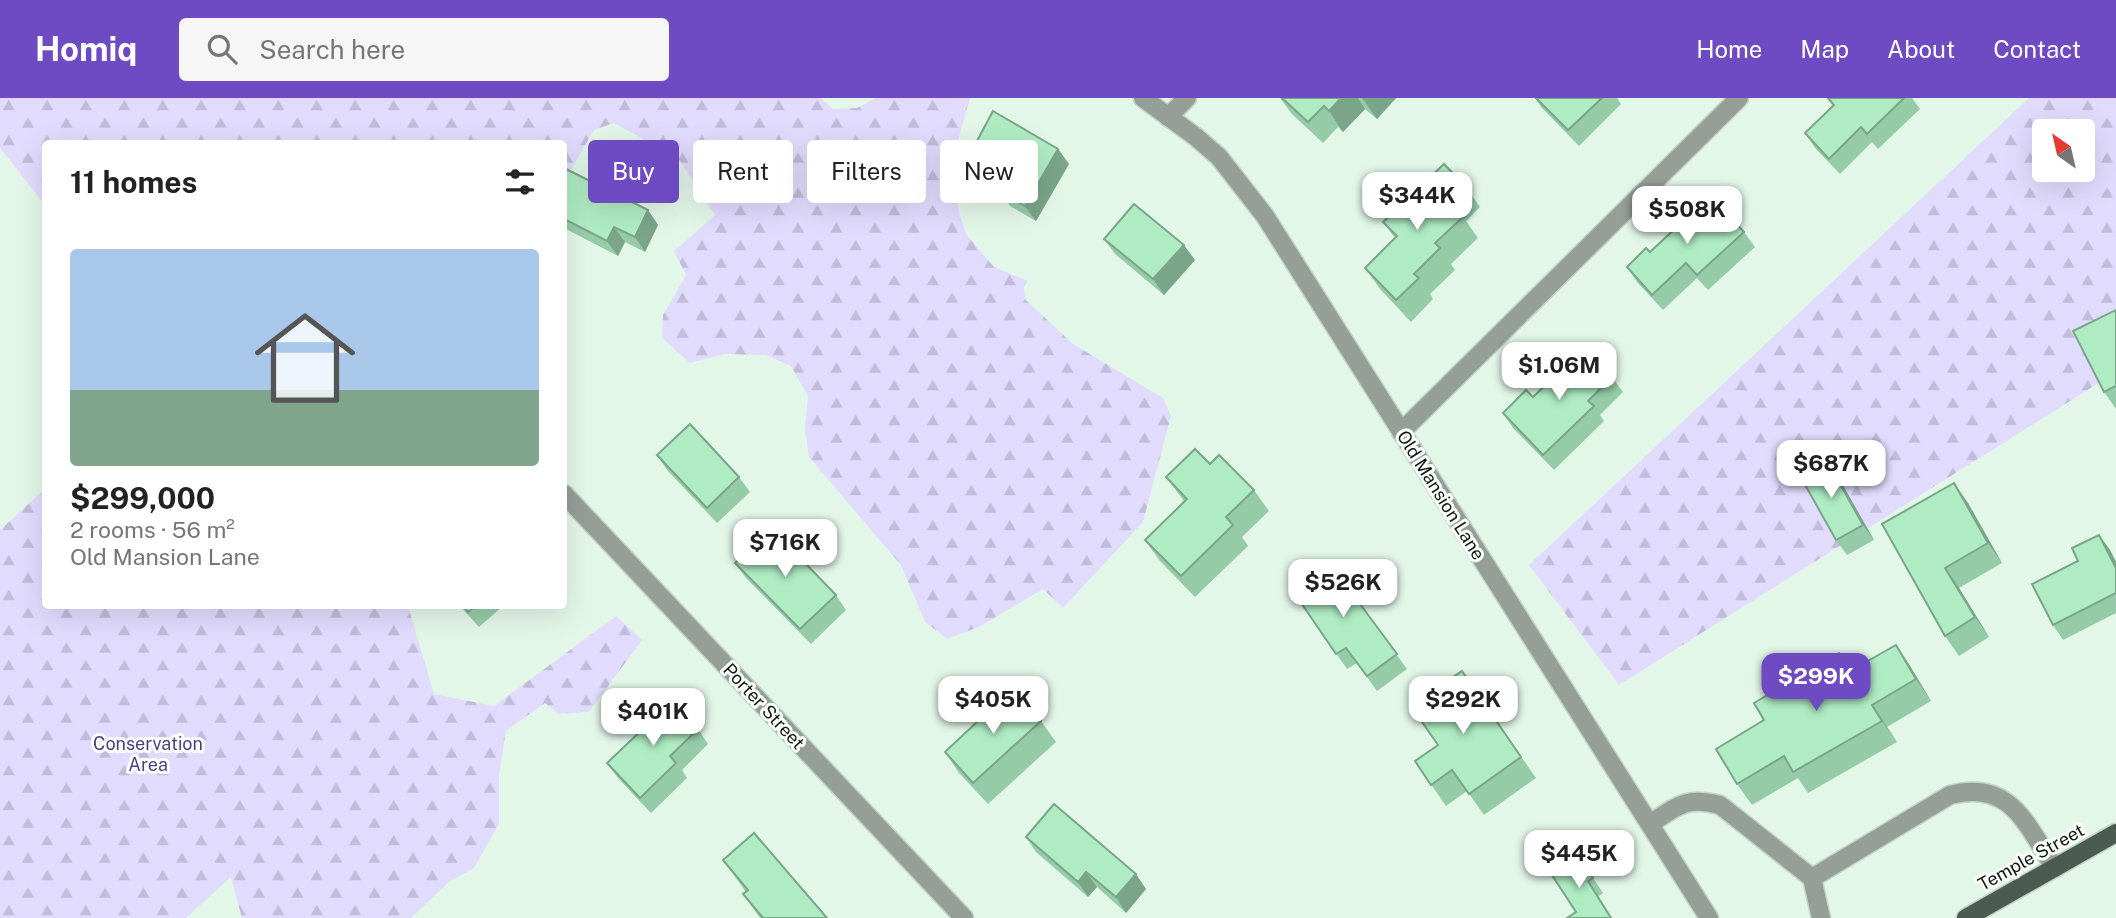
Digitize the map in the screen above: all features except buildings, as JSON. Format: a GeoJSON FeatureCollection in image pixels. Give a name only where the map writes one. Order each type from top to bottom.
{"type":"FeatureCollection","features":[{"type":"Feature","properties":{"kind":"main road","name":"Temple Street"},"geometry":{"type":"LineString","coordinates":[[1966,918],[2116,833]]}},
{"type":"Feature","properties":{"kind":"street","name":"Old Mansion Lane"},"geometry":{"type":"LineString","coordinates":[[1143,98],[1219,158],[1265,216],[1709,918]]}},
{"type":"Feature","properties":{"kind":"street"},"geometry":{"type":"LineString","coordinates":[[1168,117],[1187,98]]}},
{"type":"Feature","properties":{"kind":"street"},"geometry":{"type":"LineString","coordinates":[[1401,432],[1739,98]]}},
{"type":"Feature","properties":{"kind":"street","name":"Porter Street"},"geometry":{"type":"LineString","coordinates":[[567,497],[964,918]]}},
{"type":"Feature","properties":{"kind":"street"},"geometry":{"type":"LineString","coordinates":[[1812,878],[1950,795],[1972,789],[1994,795],[2014,806],[2055,868]]}},
{"type":"Feature","properties":{"kind":"street"},"geometry":{"type":"LineString","coordinates":[[1650,824],[1683,802],[1702,800],[1720,805],[1812,878],[1821,918]]}},
{"type":"Feature","properties":{"kind":"green space"},"geometry":{"type":"Polygon","coordinates":[[[0,98],[821,98],[833,109],[857,108],[876,98],[970,98],[958,140],[940,140],[940,203],[957,203],[966,234],[994,267],[1028,281],[1024,287],[1025,299],[1073,344],[1163,398],[1171,416],[1143,522],[1063,608],[1043,589],[979,627],[947,639],[925,622],[901,565],[809,457],[805,429],[808,396],[791,366],[766,355],[724,354],[690,363],[662,338],[663,315],[686,275],[674,251],[715,215],[707,203],[793,203],[793,140],[693,140],[693,181],[679,160],[679,140],[645,140],[614,123],[594,130],[567,177],[567,140],[42,140],[42,201],[0,148],[0,98]]]}},
{"type":"Feature","properties":{"kind":"green space"},"geometry":{"type":"Polygon","coordinates":[[[2029,98],[2116,98],[2116,372],[1619,685],[1529,565],[2029,98]]]}},
{"type":"Feature","properties":{"kind":"green space","name":"Conservation Area"},"geometry":{"type":"Polygon","coordinates":[[[42,492],[42,609],[409,609],[434,694],[494,706],[616,616],[642,640],[589,712],[558,714],[545,703],[506,731],[499,775],[499,824],[474,868],[449,882],[411,918],[242,918],[231,877],[186,918],[0,918],[0,530],[42,492]]]}}]}
